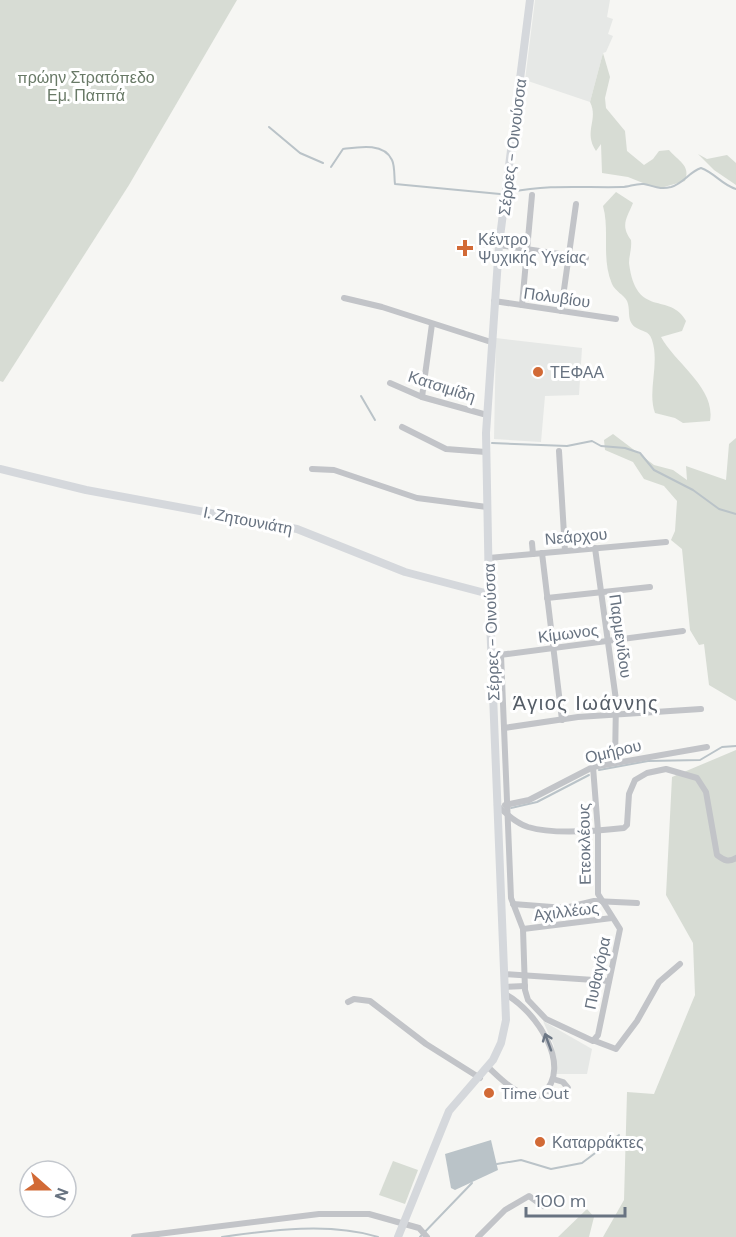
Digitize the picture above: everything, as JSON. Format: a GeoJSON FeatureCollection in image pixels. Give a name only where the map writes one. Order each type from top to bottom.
{"type":"FeatureCollection","features":[{"type":"Feature","properties":{"kind":"street","name":"Σέρρες - Οινούσσα"},"geometry":{"type":"LineString","coordinates":[[399,1235],[449,1111],[488,1067],[501,1043],[506,1020],[497,805],[497,655],[489,594],[486,452],[491,342],[499,245],[530,0]]}},
{"type":"Feature","properties":{"kind":"street"},"geometry":{"type":"LineString","coordinates":[[522,305],[532,195]]}},
{"type":"Feature","properties":{"kind":"street"},"geometry":{"type":"LineString","coordinates":[[561,311],[576,204]]}},
{"type":"Feature","properties":{"kind":"street"},"geometry":{"type":"LineString","coordinates":[[499,245],[586,258]]}},
{"type":"Feature","properties":{"kind":"street"},"geometry":{"type":"LineString","coordinates":[[344,298],[491,342]]}},
{"type":"Feature","properties":{"kind":"street","name":"Πολυβίου"},"geometry":{"type":"LineString","coordinates":[[494,301],[616,319]]}},
{"type":"Feature","properties":{"kind":"street"},"geometry":{"type":"LineString","coordinates":[[422,397],[432,324]]}},
{"type":"Feature","properties":{"kind":"street","name":"Κατσιμίδη"},"geometry":{"type":"LineString","coordinates":[[390,383],[422,397],[487,415]]}},
{"type":"Feature","properties":{"kind":"street"},"geometry":{"type":"LineString","coordinates":[[402,427],[446,449],[486,452]]}},
{"type":"Feature","properties":{"kind":"street"},"geometry":{"type":"LineString","coordinates":[[559,451],[565,551]]}},
{"type":"Feature","properties":{"kind":"street","name":"Ι. Ζητουνιάτη"},"geometry":{"type":"LineString","coordinates":[[0,469],[86,490],[297,529],[405,572],[489,594]]}},
{"type":"Feature","properties":{"kind":"street"},"geometry":{"type":"LineString","coordinates":[[312,469],[334,470],[417,498],[487,507]]}},
{"type":"Feature","properties":{"kind":"street","name":"Νεάρχου"},"geometry":{"type":"LineString","coordinates":[[489,558],[666,542]]}},
{"type":"Feature","properties":{"kind":"street"},"geometry":{"type":"LineString","coordinates":[[532,543],[532,554]]}},
{"type":"Feature","properties":{"kind":"street","name":"Παρμενίδου"},"geometry":{"type":"LineString","coordinates":[[595,548],[617,715],[615,763]]}},
{"type":"Feature","properties":{"kind":"street"},"geometry":{"type":"LineString","coordinates":[[542,553],[562,720]]}},
{"type":"Feature","properties":{"kind":"street"},"geometry":{"type":"LineString","coordinates":[[547,598],[650,587]]}},
{"type":"Feature","properties":{"kind":"street","name":"Κίμωνος"},"geometry":{"type":"LineString","coordinates":[[497,655],[683,631]]}},
{"type":"Feature","properties":{"kind":"street"},"geometry":{"type":"LineString","coordinates":[[497,655],[504,728],[513,904],[523,929],[527,997],[535,1009],[566,1030],[596,1038],[616,1049],[637,1021],[659,982],[680,964]]}},
{"type":"Feature","properties":{"kind":"street"},"geometry":{"type":"LineString","coordinates":[[504,728],[562,720],[701,709]]}},
{"type":"Feature","properties":{"kind":"street","name":"Ομήρου"},"geometry":{"type":"LineString","coordinates":[[497,805],[529,800],[593,767],[706,747]]}},
{"type":"Feature","properties":{"kind":"street","name":"Ετεοκλέους"},"geometry":{"type":"LineString","coordinates":[[593,767],[598,831],[598,889],[602,902],[612,918]]}},
{"type":"Feature","properties":{"kind":"street"},"geometry":{"type":"LineString","coordinates":[[497,805],[508,816],[533,828],[598,831],[621,829],[627,825],[630,790],[640,776],[666,769],[697,778],[706,792],[717,855],[724,860],[736,858]]}},
{"type":"Feature","properties":{"kind":"street"},"geometry":{"type":"LineString","coordinates":[[513,904],[565,908],[602,902],[637,903]]}},
{"type":"Feature","properties":{"kind":"street","name":"Αχιλλέως"},"geometry":{"type":"LineString","coordinates":[[523,929],[612,918]]}},
{"type":"Feature","properties":{"kind":"street","name":"Πυθαγόρα"},"geometry":{"type":"LineString","coordinates":[[596,1038],[620,934],[618,925],[612,918]]}},
{"type":"Feature","properties":{"kind":"street"},"geometry":{"type":"LineString","coordinates":[[504,974],[526,973],[609,981]]}},
{"type":"Feature","properties":{"kind":"street"},"geometry":{"type":"LineString","coordinates":[[505,991],[525,986]]}},
{"type":"Feature","properties":{"kind":"street"},"geometry":{"type":"LineString","coordinates":[[488,1067],[524,1095],[537,1096],[547,1090],[552,1079],[552,1057],[543,1030],[524,1007],[505,991]]}},
{"type":"Feature","properties":{"kind":"street"},"geometry":{"type":"LineString","coordinates":[[348,1002],[354,999],[370,1001],[426,1044],[480,1078]]}},
{"type":"Feature","properties":{"kind":"street"},"geometry":{"type":"LineString","coordinates":[[547,1090],[560,1098],[566,1096],[568,1088],[562,1082],[552,1079]]}},
{"type":"Feature","properties":{"kind":"street"},"geometry":{"type":"LineString","coordinates":[[478,1237],[505,1210],[523,1198],[529,1196],[543,1206]]}},
{"type":"Feature","properties":{"kind":"street"},"geometry":{"type":"LineString","coordinates":[[134,1237],[319,1214],[369,1214],[404,1222],[421,1230],[427,1237]]}},
{"type":"Feature","properties":{"kind":"shaded area"},"geometry":{"type":"Polygon","coordinates":[[[535,0],[610,0],[607,17],[613,19],[608,34],[613,36],[606,52],[603,53],[590,102],[525,80],[535,0]]]}},
{"type":"Feature","properties":{"kind":"shaded area","name":"ΤΕΦΑΑ"},"geometry":{"type":"Polygon","coordinates":[[[496,338],[582,348],[579,395],[545,396],[541,442],[494,439],[496,338]]]}},
{"type":"Feature","properties":{"kind":"shaded area"},"geometry":{"type":"Polygon","coordinates":[[[543,1021],[592,1049],[587,1074],[555,1074],[554,1046],[543,1021]]]}},
{"type":"Feature","properties":{"kind":"shaded area"},"geometry":{"type":"Polygon","coordinates":[[[491,1140],[498,1170],[455,1190],[451,1188],[445,1154],[491,1140]]]}},
{"type":"Feature","properties":{"kind":"green space","name":"πρώην Στρατόπεδο Εμ. Παππά"},"geometry":{"type":"Polygon","coordinates":[[[0,0],[237,0],[129,185],[3,382],[0,381],[0,0]]]}},
{"type":"Feature","properties":{"kind":"green space"},"geometry":{"type":"Polygon","coordinates":[[[603,53],[610,77],[605,98],[606,108],[625,131],[627,151],[644,165],[659,151],[669,150],[685,167],[685,181],[664,187],[653,187],[628,177],[602,173],[601,144],[596,151],[592,144],[593,114],[590,102],[603,53]]]}},
{"type":"Feature","properties":{"kind":"green space"},"geometry":{"type":"Polygon","coordinates":[[[698,154],[707,159],[727,155],[736,163],[736,185],[714,170],[698,154]]]}},
{"type":"Feature","properties":{"kind":"green space"},"geometry":{"type":"Polygon","coordinates":[[[616,192],[633,203],[625,226],[631,240],[629,263],[633,281],[639,292],[646,298],[671,307],[679,312],[686,321],[682,331],[661,337],[701,387],[710,409],[710,421],[683,423],[675,418],[655,413],[652,396],[655,358],[652,340],[647,333],[632,324],[627,301],[612,284],[607,264],[603,206],[616,192]]]}},
{"type":"Feature","properties":{"kind":"green space"},"geometry":{"type":"Polygon","coordinates":[[[613,434],[654,465],[673,470],[687,480],[686,466],[726,480],[729,444],[736,438],[736,701],[709,685],[704,644],[699,645],[690,630],[682,549],[671,540],[675,531],[677,501],[664,486],[644,479],[633,462],[605,450],[604,440],[613,434]]]}},
{"type":"Feature","properties":{"kind":"green space"},"geometry":{"type":"Polygon","coordinates":[[[736,750],[736,1237],[603,1237],[624,1200],[627,1092],[654,1094],[695,995],[693,943],[666,895],[672,777],[736,750]]]}},
{"type":"Feature","properties":{"kind":"green space"},"geometry":{"type":"Polygon","coordinates":[[[393,1161],[418,1170],[405,1204],[379,1195],[393,1161]]]}},
{"type":"Feature","properties":{"kind":"green space"},"geometry":{"type":"Polygon","coordinates":[[[587,1209],[594,1217],[589,1237],[558,1237],[587,1209]]]}},
{"type":"Feature","properties":{"kind":"waterway"},"geometry":{"type":"LineString","coordinates":[[269,127],[300,153],[323,163]]}},
{"type":"Feature","properties":{"kind":"waterway"},"geometry":{"type":"LineString","coordinates":[[331,167],[343,149],[377,148],[383,150],[392,160],[395,184],[500,194]]}},
{"type":"Feature","properties":{"kind":"waterway"},"geometry":{"type":"LineString","coordinates":[[512,192],[539,188],[622,187],[641,184],[667,188],[701,168],[736,189]]}},
{"type":"Feature","properties":{"kind":"waterway"},"geometry":{"type":"LineString","coordinates":[[361,396],[375,420]]}},
{"type":"Feature","properties":{"kind":"waterway"},"geometry":{"type":"LineString","coordinates":[[492,443],[567,446],[592,441],[601,446],[625,448],[640,453],[654,470],[693,490],[719,509],[736,514]]}},
{"type":"Feature","properties":{"kind":"waterway"},"geometry":{"type":"LineString","coordinates":[[599,770],[648,761],[700,760],[722,747],[736,746]]}},
{"type":"Feature","properties":{"kind":"waterway"},"geometry":{"type":"LineString","coordinates":[[511,808],[537,802],[589,775]]}},
{"type":"Feature","properties":{"kind":"waterway"},"geometry":{"type":"LineString","coordinates":[[497,1164],[521,1160],[551,1169],[582,1163],[619,1135]]}},
{"type":"Feature","properties":{"kind":"waterway"},"geometry":{"type":"LineString","coordinates":[[420,1237],[472,1183]]}},
{"type":"Feature","properties":{"kind":"waterway"},"geometry":{"type":"LineString","coordinates":[[222,1237],[301,1229],[360,1232],[378,1237]]}},
{"type":"Feature","properties":{"kind":"place","name":"Κέντρο Ψυχικής Υγείας"},"geometry":{"type":"Point","coordinates":[465,248]}},
{"type":"Feature","properties":{"kind":"place","name":"ΤΕΦΑΑ"},"geometry":{"type":"Point","coordinates":[538,372]}},
{"type":"Feature","properties":{"kind":"place","name":"Time Out"},"geometry":{"type":"Point","coordinates":[489,1093]}},
{"type":"Feature","properties":{"kind":"place","name":"Καταρράκτες"},"geometry":{"type":"Point","coordinates":[540,1142]}},
{"type":"Feature","properties":{"kind":"district","name":"Άγιος Ιωάννης"},"geometry":{"type":"Point","coordinates":[586,703]}}]}
